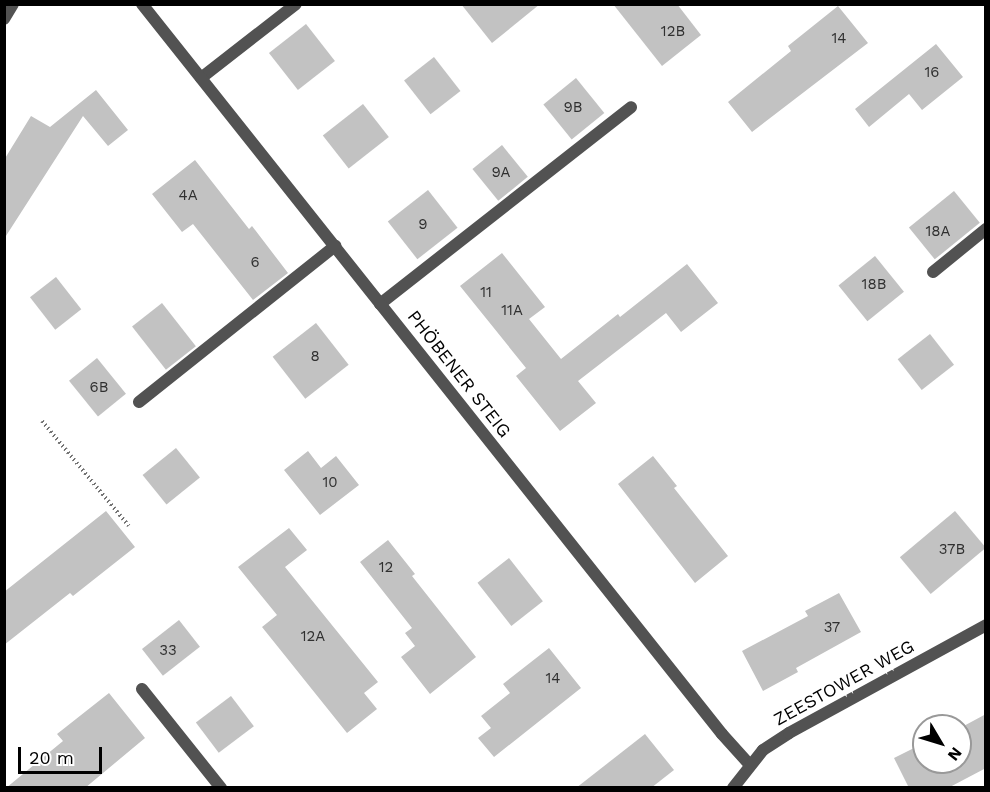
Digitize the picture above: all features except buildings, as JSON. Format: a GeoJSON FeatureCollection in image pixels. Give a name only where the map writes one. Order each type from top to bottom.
{"type":"FeatureCollection","features":[{"type":"Feature","properties":{"kind":"street"},"geometry":{"type":"LineString","coordinates":[[4,19],[13,4]]}},
{"type":"Feature","properties":{"kind":"street","name":"PHÖBENER STEIG"},"geometry":{"type":"LineString","coordinates":[[142,4],[722,734],[750,765]]}},
{"type":"Feature","properties":{"kind":"street"},"geometry":{"type":"LineString","coordinates":[[201,78],[296,4]]}},
{"type":"Feature","properties":{"kind":"street"},"geometry":{"type":"LineString","coordinates":[[380,304],[631,107]]}},
{"type":"Feature","properties":{"kind":"street"},"geometry":{"type":"LineString","coordinates":[[933,272],[986,229]]}},
{"type":"Feature","properties":{"kind":"street"},"geometry":{"type":"LineString","coordinates":[[139,402],[334,246]]}},
{"type":"Feature","properties":{"kind":"street","name":"ZEESTOWER WEG"},"geometry":{"type":"LineString","coordinates":[[733,788],[763,750],[789,733],[986,626]]}},
{"type":"Feature","properties":{"kind":"street"},"geometry":{"type":"LineString","coordinates":[[142,689],[221,788]]}},
{"type":"Feature","properties":{"kind":"path"},"geometry":{"type":"LineString","coordinates":[[42,420],[129,526]]}}]}
